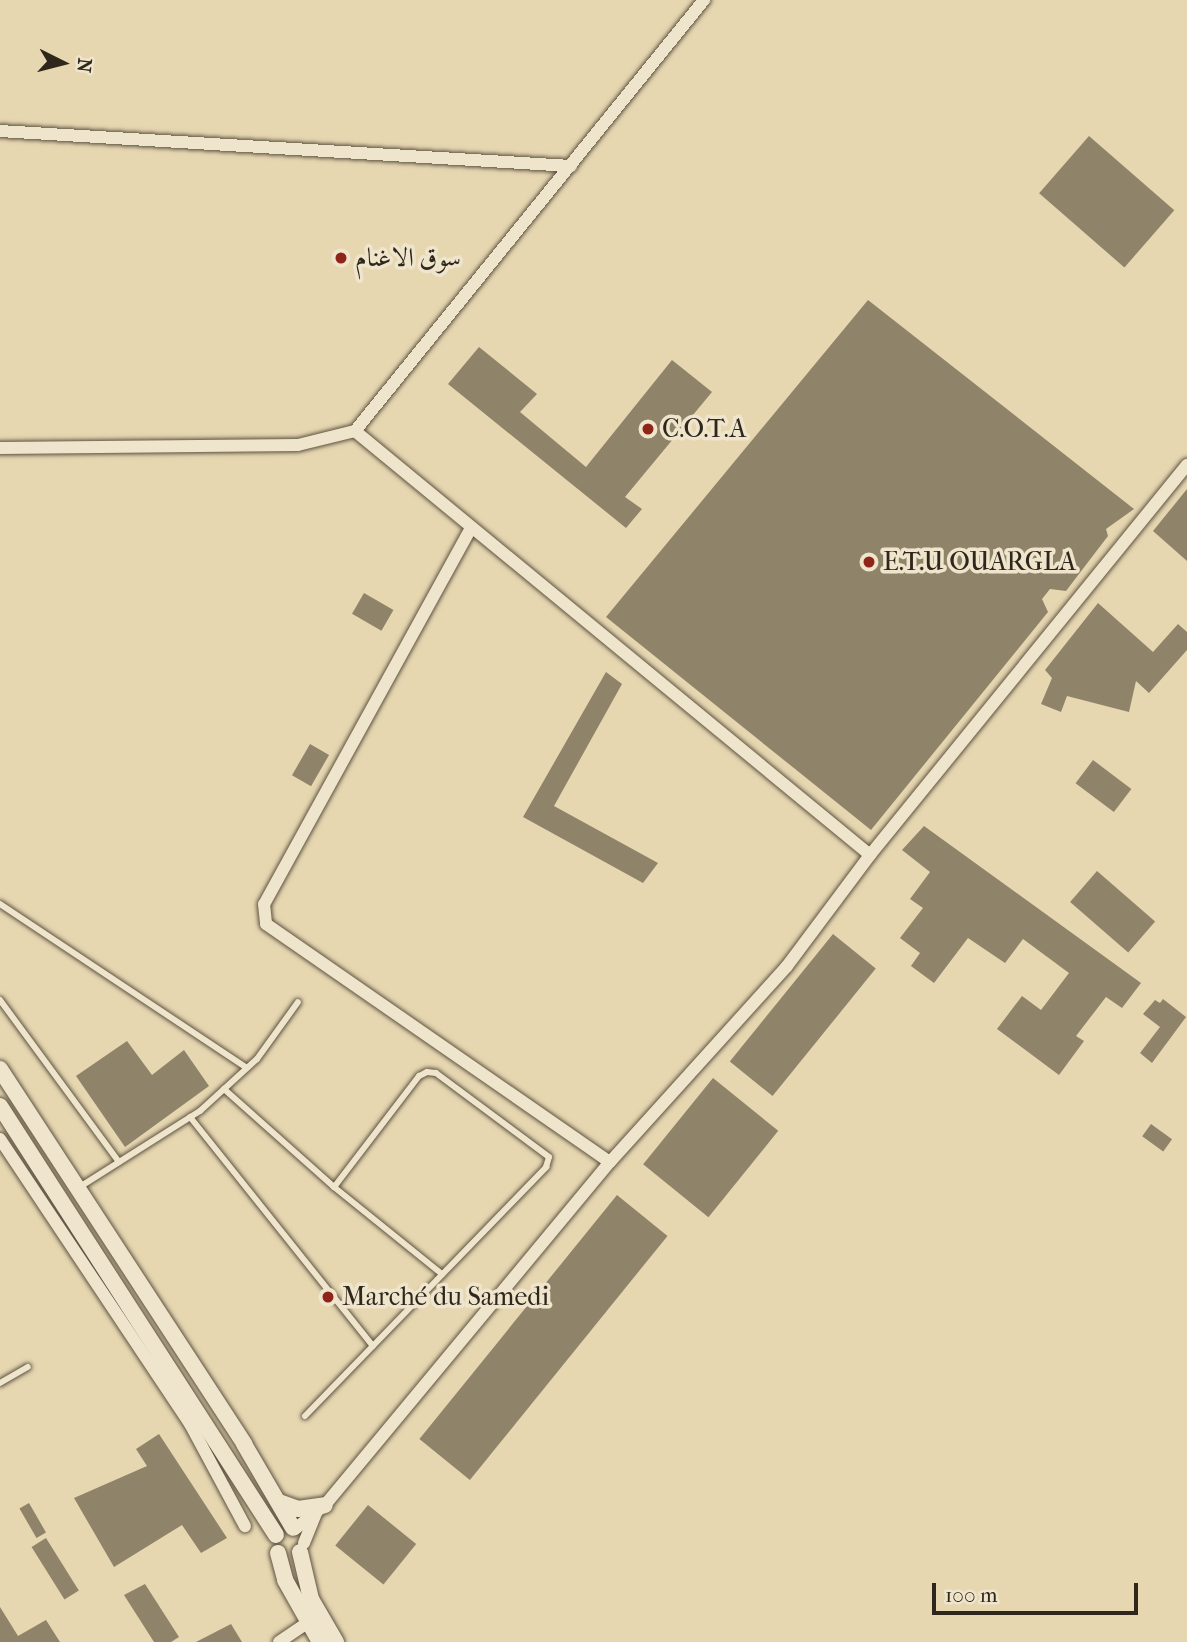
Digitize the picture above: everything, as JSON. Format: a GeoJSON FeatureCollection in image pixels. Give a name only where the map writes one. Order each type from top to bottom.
{"type":"FeatureCollection","features":[{"type":"Feature","properties":{"kind":"street"},"geometry":{"type":"LineString","coordinates":[[0,448],[298,445],[355,431],[704,0]]}},
{"type":"Feature","properties":{"kind":"street"},"geometry":{"type":"LineString","coordinates":[[0,131],[571,166]]}},
{"type":"Feature","properties":{"kind":"street"},"geometry":{"type":"LineString","coordinates":[[355,431],[870,855]]}},
{"type":"Feature","properties":{"kind":"street"},"geometry":{"type":"LineString","coordinates":[[278,1553],[292,1557],[298,1538],[321,1508],[610,1162],[786,965],[870,855],[1187,466]]}},
{"type":"Feature","properties":{"kind":"street"},"geometry":{"type":"LineString","coordinates":[[471,528],[264,904],[262,918],[610,1162]]}},
{"type":"Feature","properties":{"kind":"street"},"geometry":{"type":"LineString","coordinates":[[0,1069],[279,1502],[298,1538],[320,1642]]}},
{"type":"Feature","properties":{"kind":"street"},"geometry":{"type":"LineString","coordinates":[[0,1106],[70,1227],[196,1420],[276,1535],[285,1580],[336,1642]]}},
{"type":"Feature","properties":{"kind":"street"},"geometry":{"type":"LineString","coordinates":[[36,1126],[1,1144],[70,1227],[187,1392],[196,1420],[245,1526]]}},
{"type":"Feature","properties":{"kind":"street"},"geometry":{"type":"LineString","coordinates":[[70,1227],[91,1212]]}},
{"type":"Feature","properties":{"kind":"street"},"geometry":{"type":"LineString","coordinates":[[187,1392],[202,1382]]}},
{"type":"Feature","properties":{"kind":"street"},"geometry":{"type":"LineString","coordinates":[[279,1502],[298,1509],[321,1508]]}},
{"type":"Feature","properties":{"kind":"street"},"geometry":{"type":"LineString","coordinates":[[276,1535],[298,1538]]}},
{"type":"Feature","properties":{"kind":"street"},"geometry":{"type":"LineString","coordinates":[[279,1642],[314,1618]]}},
{"type":"Feature","properties":{"kind":"lane"},"geometry":{"type":"LineString","coordinates":[[0,904],[247,1068]]}},
{"type":"Feature","properties":{"kind":"lane"},"geometry":{"type":"LineString","coordinates":[[0,1000],[119,1162]]}},
{"type":"Feature","properties":{"kind":"lane"},"geometry":{"type":"LineString","coordinates":[[76,1189],[190,1117],[224,1089],[247,1068],[298,1002]]}},
{"type":"Feature","properties":{"kind":"lane"},"geometry":{"type":"LineString","coordinates":[[305,1416],[546,1167],[549,1157],[544,1149],[436,1073],[428,1072],[418,1076],[334,1187]]}},
{"type":"Feature","properties":{"kind":"lane"},"geometry":{"type":"LineString","coordinates":[[224,1089],[334,1187],[442,1274]]}},
{"type":"Feature","properties":{"kind":"lane"},"geometry":{"type":"LineString","coordinates":[[190,1117],[373,1346]]}},
{"type":"Feature","properties":{"kind":"lane"},"geometry":{"type":"LineString","coordinates":[[0,1383],[28,1367]]}},
{"type":"Feature","properties":{"kind":"building"},"geometry":{"type":"Polygon","coordinates":[[[1089,136],[1174,210],[1124,267],[1039,193],[1089,136]]]}},
{"type":"Feature","properties":{"kind":"building","name":"E.T.U OUARGLA"},"geometry":{"type":"Polygon","coordinates":[[[868,300],[1134,509],[1106,529],[1108,536],[1066,591],[1050,589],[1042,599],[1048,612],[871,830],[606,617],[868,300]]]}},
{"type":"Feature","properties":{"kind":"building"},"geometry":{"type":"Polygon","coordinates":[[[479,347],[537,394],[520,412],[586,467],[672,360],[712,392],[625,497],[642,509],[626,528],[448,384],[479,347]]]}},
{"type":"Feature","properties":{"kind":"building"},"geometry":{"type":"Polygon","coordinates":[[[1187,489],[1187,561],[1153,531],[1187,489]]]}},
{"type":"Feature","properties":{"kind":"building"},"geometry":{"type":"Polygon","coordinates":[[[364,593],[393,610],[381,631],[352,614],[364,593]]]}},
{"type":"Feature","properties":{"kind":"building"},"geometry":{"type":"Polygon","coordinates":[[[1098,603],[1153,652],[1178,624],[1187,632],[1187,650],[1149,693],[1136,681],[1129,712],[1067,696],[1061,712],[1041,704],[1052,678],[1045,670],[1098,603]]]}},
{"type":"Feature","properties":{"kind":"building"},"geometry":{"type":"Polygon","coordinates":[[[606,672],[622,684],[554,806],[658,863],[643,883],[523,817],[606,672]]]}},
{"type":"Feature","properties":{"kind":"building"},"geometry":{"type":"Polygon","coordinates":[[[310,744],[329,755],[311,786],[292,775],[310,744]]]}},
{"type":"Feature","properties":{"kind":"building"},"geometry":{"type":"Polygon","coordinates":[[[1093,760],[1131,789],[1114,812],[1076,783],[1093,760]]]}},
{"type":"Feature","properties":{"kind":"building"},"geometry":{"type":"Polygon","coordinates":[[[924,826],[1141,983],[1122,1008],[1106,997],[1076,1036],[1084,1041],[1059,1075],[997,1029],[1022,996],[1041,1010],[1069,973],[1023,939],[1005,963],[968,938],[934,983],[911,966],[920,953],[900,938],[923,908],[910,899],[930,872],[902,850],[924,826]]]}},
{"type":"Feature","properties":{"kind":"building"},"geometry":{"type":"Polygon","coordinates":[[[1097,871],[1155,922],[1128,952],[1070,902],[1097,871]]]}},
{"type":"Feature","properties":{"kind":"building"},"geometry":{"type":"Polygon","coordinates":[[[833,934],[876,969],[773,1096],[730,1061],[833,934]]]}},
{"type":"Feature","properties":{"kind":"building"},"geometry":{"type":"Polygon","coordinates":[[[1163,999],[1186,1017],[1152,1063],[1140,1053],[1160,1027],[1143,1014],[1155,1000],[1160,1003],[1163,999]]]}},
{"type":"Feature","properties":{"kind":"building"},"geometry":{"type":"Polygon","coordinates":[[[127,1041],[152,1075],[184,1050],[209,1086],[125,1147],[76,1076],[127,1041]]]}},
{"type":"Feature","properties":{"kind":"building"},"geometry":{"type":"Polygon","coordinates":[[[713,1078],[778,1131],[708,1217],[643,1164],[713,1078]]]}},
{"type":"Feature","properties":{"kind":"building"},"geometry":{"type":"Polygon","coordinates":[[[1151,1124],[1172,1139],[1163,1151],[1142,1136],[1151,1124]]]}},
{"type":"Feature","properties":{"kind":"building"},"geometry":{"type":"Polygon","coordinates":[[[617,1195],[668,1236],[470,1480],[419,1439],[617,1195]]]}},
{"type":"Feature","properties":{"kind":"building"},"geometry":{"type":"Polygon","coordinates":[[[159,1434],[227,1538],[201,1553],[182,1525],[114,1567],[74,1498],[147,1466],[136,1449],[159,1434]]]}},
{"type":"Feature","properties":{"kind":"building"},"geometry":{"type":"Polygon","coordinates":[[[29,1503],[46,1532],[36,1538],[19,1508],[29,1503]]]}},
{"type":"Feature","properties":{"kind":"building"},"geometry":{"type":"Polygon","coordinates":[[[368,1505],[416,1544],[383,1584],[335,1545],[368,1505]]]}},
{"type":"Feature","properties":{"kind":"building"},"geometry":{"type":"Polygon","coordinates":[[[46,1538],[79,1591],[64,1600],[32,1547],[46,1538]]]}},
{"type":"Feature","properties":{"kind":"building"},"geometry":{"type":"Polygon","coordinates":[[[145,1584],[179,1637],[171,1642],[154,1642],[124,1595],[145,1584]]]}},
{"type":"Feature","properties":{"kind":"building"},"geometry":{"type":"Polygon","coordinates":[[[0,1607],[18,1636],[46,1620],[60,1642],[0,1642],[0,1607]]]}},
{"type":"Feature","properties":{"kind":"building"},"geometry":{"type":"Polygon","coordinates":[[[231,1624],[242,1642],[196,1642],[231,1624]]]}},
{"type":"Feature","properties":{"kind":"place","name":"سوق الاغنام"},"geometry":{"type":"Point","coordinates":[341,258]}},
{"type":"Feature","properties":{"kind":"place","name":"C.O.T.A"},"geometry":{"type":"Point","coordinates":[648,429]}},
{"type":"Feature","properties":{"kind":"place","name":"E.T.U OUARGLA"},"geometry":{"type":"Point","coordinates":[869,562]}},
{"type":"Feature","properties":{"kind":"place","name":"Marché du Samedi"},"geometry":{"type":"Point","coordinates":[328,1297]}}]}
